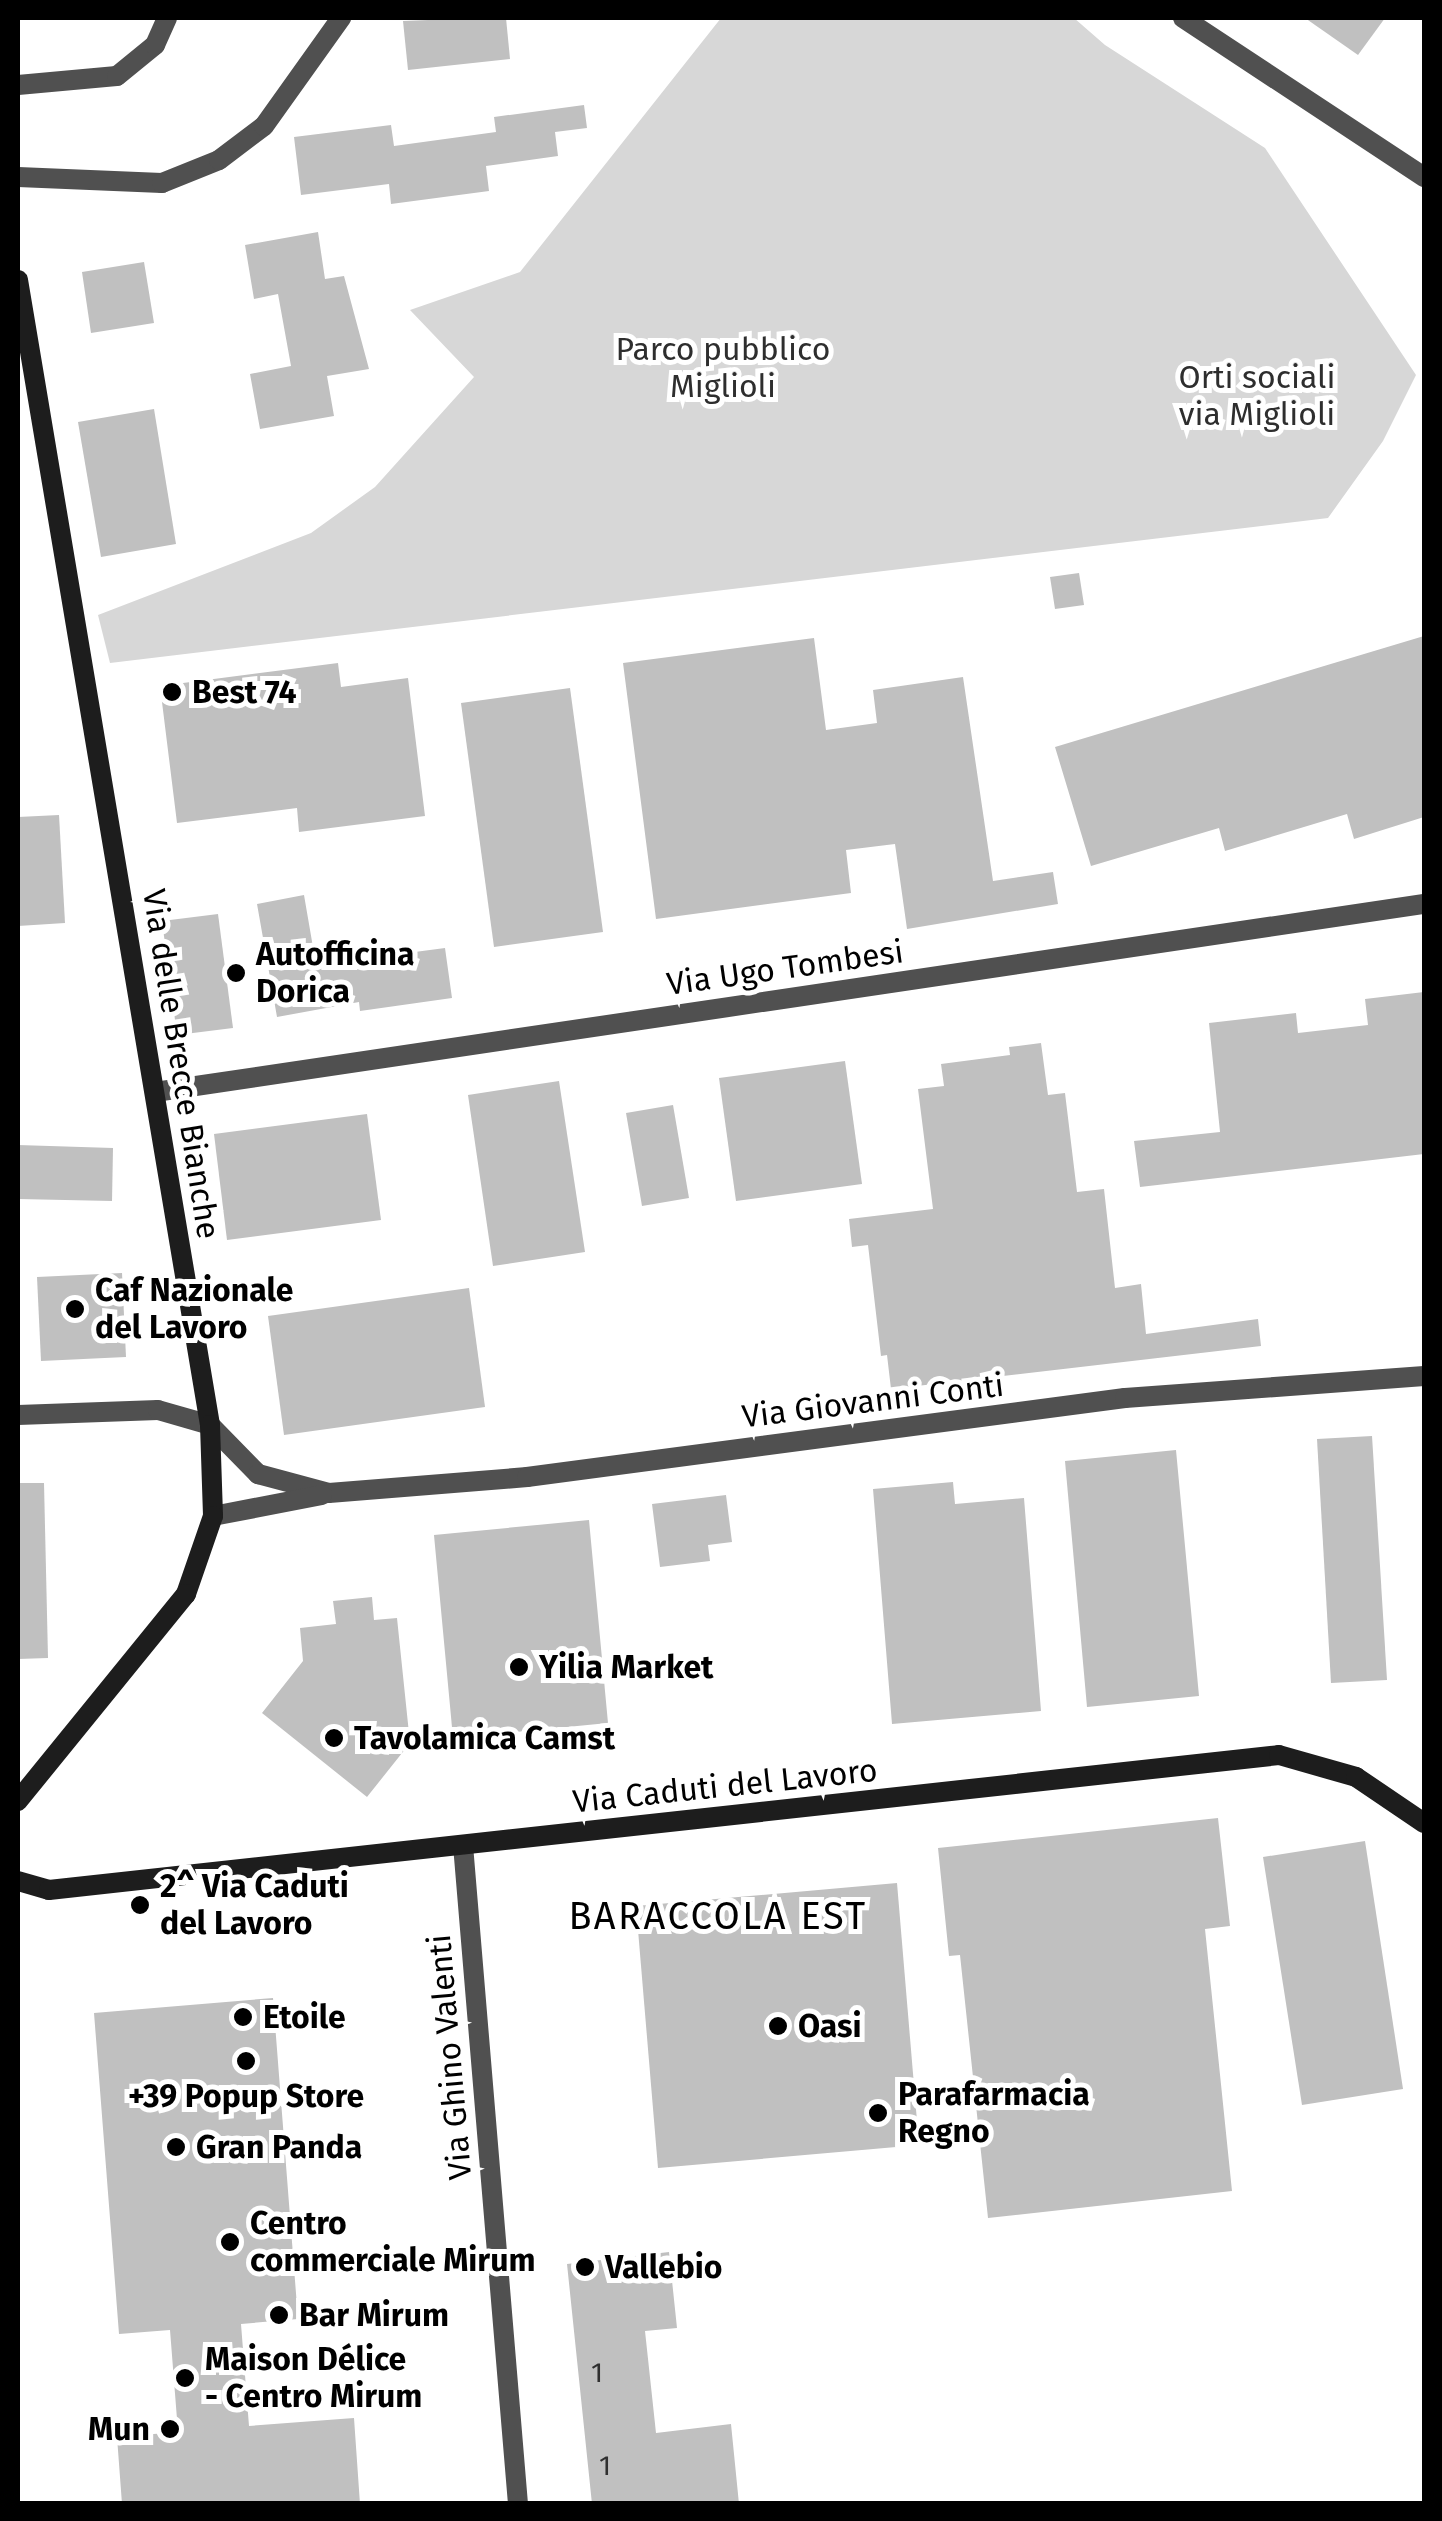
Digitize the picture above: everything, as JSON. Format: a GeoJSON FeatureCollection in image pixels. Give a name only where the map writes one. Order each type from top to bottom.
{"type":"FeatureCollection","features":[{"type":"Feature","properties":{"kind":"street"},"geometry":{"type":"LineString","coordinates":[[18,86],[117,76],[155,45],[167,18]]}},
{"type":"Feature","properties":{"kind":"street"},"geometry":{"type":"LineString","coordinates":[[18,178],[162,183],[220,160],[264,126],[341,18]]}},
{"type":"Feature","properties":{"kind":"street"},"geometry":{"type":"LineString","coordinates":[[1183,18],[1424,177]]}},
{"type":"Feature","properties":{"kind":"street","name":"Via delle Brecce Bianche"},"geometry":{"type":"LineString","coordinates":[[18,280],[210,1425],[213,1516],[186,1594],[18,1800]]}},
{"type":"Feature","properties":{"kind":"street","name":"Via Ugo Tombesi"},"geometry":{"type":"LineString","coordinates":[[155,1092],[1424,904]]}},
{"type":"Feature","properties":{"kind":"street","name":"Via Giovanni Conti"},"geometry":{"type":"LineString","coordinates":[[213,1516],[329,1494],[528,1476],[1124,1398],[1424,1376]]}},
{"type":"Feature","properties":{"kind":"street"},"geometry":{"type":"LineString","coordinates":[[18,1415],[158,1410],[210,1425]]}},
{"type":"Feature","properties":{"kind":"street","name":"Via Giovanni Conti"},"geometry":{"type":"LineString","coordinates":[[210,1425],[258,1474],[329,1494]]}},
{"type":"Feature","properties":{"kind":"street","name":"Via Caduti del Lavoro"},"geometry":{"type":"LineString","coordinates":[[18,1881],[49,1890],[1279,1756],[1356,1777],[1424,1823]]}},
{"type":"Feature","properties":{"kind":"street","name":"Via Ghino Valenti"},"geometry":{"type":"LineString","coordinates":[[463,1845],[518,2504]]}},
{"type":"Feature","properties":{"kind":"green space","name":"Parco pubblico Miglioli"},"geometry":{"type":"Polygon","coordinates":[[[721,18],[1074,18],[1105,45],[1265,148],[1416,375],[1383,441],[1328,518],[110,663],[98,615],[311,533],[375,487],[474,377],[410,310],[520,272],[721,18]]]}},
{"type":"Feature","properties":{"kind":"building"},"geometry":{"type":"Polygon","coordinates":[[[506,18],[510,59],[408,70],[403,21],[506,18]]]}},
{"type":"Feature","properties":{"kind":"building"},"geometry":{"type":"Polygon","coordinates":[[[1305,18],[1385,18],[1358,55],[1305,18]]]}},
{"type":"Feature","properties":{"kind":"building"},"geometry":{"type":"Polygon","coordinates":[[[584,105],[587,128],[555,132],[558,156],[486,166],[489,191],[391,204],[389,184],[301,195],[294,137],[391,125],[394,146],[496,132],[494,117],[584,105]]]}},
{"type":"Feature","properties":{"kind":"building"},"geometry":{"type":"Polygon","coordinates":[[[318,232],[325,279],[344,276],[369,369],[327,376],[334,416],[260,429],[250,374],[291,366],[278,294],[254,299],[245,245],[318,232]]]}},
{"type":"Feature","properties":{"kind":"building"},"geometry":{"type":"Polygon","coordinates":[[[144,262],[154,323],[91,333],[82,272],[144,262]]]}},
{"type":"Feature","properties":{"kind":"building"},"geometry":{"type":"Polygon","coordinates":[[[154,409],[176,544],[101,557],[78,422],[154,409]]]}},
{"type":"Feature","properties":{"kind":"building"},"geometry":{"type":"Polygon","coordinates":[[[1079,573],[1084,605],[1055,609],[1050,577],[1079,573]]]}},
{"type":"Feature","properties":{"kind":"building"},"geometry":{"type":"Polygon","coordinates":[[[1424,636],[1424,817],[1354,839],[1347,814],[1225,851],[1219,828],[1091,866],[1055,747],[1424,636]]]}},
{"type":"Feature","properties":{"kind":"building"},"geometry":{"type":"Polygon","coordinates":[[[814,638],[826,730],[877,723],[873,690],[963,677],[993,881],[1053,872],[1058,904],[907,929],[895,844],[846,850],[851,893],[656,919],[623,663],[814,638]]]}},
{"type":"Feature","properties":{"kind":"building"},"geometry":{"type":"Polygon","coordinates":[[[338,663],[341,687],[408,678],[425,816],[299,832],[297,808],[177,823],[160,686],[338,663]]]}},
{"type":"Feature","properties":{"kind":"building"},"geometry":{"type":"Polygon","coordinates":[[[570,688],[603,932],[494,947],[461,703],[570,688]]]}},
{"type":"Feature","properties":{"kind":"building"},"geometry":{"type":"Polygon","coordinates":[[[59,815],[65,923],[18,926],[18,817],[59,815]]]}},
{"type":"Feature","properties":{"kind":"building"},"geometry":{"type":"Polygon","coordinates":[[[304,895],[314,953],[390,943],[392,955],[445,948],[452,998],[360,1011],[359,1002],[277,1017],[257,904],[304,895]]]}},
{"type":"Feature","properties":{"kind":"building"},"geometry":{"type":"Polygon","coordinates":[[[218,914],[233,1028],[177,1035],[162,921],[218,914]]]}},
{"type":"Feature","properties":{"kind":"building"},"geometry":{"type":"Polygon","coordinates":[[[1424,992],[1424,1154],[1140,1187],[1134,1141],[1220,1132],[1209,1023],[1296,1013],[1298,1033],[1368,1025],[1365,999],[1424,992]]]}},
{"type":"Feature","properties":{"kind":"building"},"geometry":{"type":"Polygon","coordinates":[[[1041,1043],[1048,1095],[1065,1093],[1077,1192],[1104,1189],[1115,1288],[1141,1284],[1146,1334],[1258,1319],[1261,1346],[891,1389],[887,1355],[881,1356],[868,1245],[852,1247],[849,1219],[933,1209],[918,1089],[944,1086],[941,1064],[1010,1055],[1009,1047],[1041,1043]]]}},
{"type":"Feature","properties":{"kind":"building"},"geometry":{"type":"Polygon","coordinates":[[[845,1061],[862,1184],[736,1201],[719,1078],[845,1061]]]}},
{"type":"Feature","properties":{"kind":"building"},"geometry":{"type":"Polygon","coordinates":[[[559,1081],[585,1252],[493,1266],[468,1095],[559,1081]]]}},
{"type":"Feature","properties":{"kind":"building"},"geometry":{"type":"Polygon","coordinates":[[[673,1105],[689,1198],[642,1206],[626,1113],[673,1105]]]}},
{"type":"Feature","properties":{"kind":"building"},"geometry":{"type":"Polygon","coordinates":[[[367,1114],[381,1220],[227,1240],[214,1134],[367,1114]]]}},
{"type":"Feature","properties":{"kind":"building"},"geometry":{"type":"Polygon","coordinates":[[[18,1145],[113,1148],[112,1201],[18,1199],[18,1145]]]}},
{"type":"Feature","properties":{"kind":"building"},"geometry":{"type":"Polygon","coordinates":[[[122,1273],[126,1357],[41,1361],[37,1277],[122,1273]]]}},
{"type":"Feature","properties":{"kind":"building"},"geometry":{"type":"Polygon","coordinates":[[[469,1288],[485,1407],[284,1435],[268,1316],[469,1288]]]}},
{"type":"Feature","properties":{"kind":"building"},"geometry":{"type":"Polygon","coordinates":[[[1372,1436],[1387,1680],[1331,1683],[1317,1439],[1372,1436]]]}},
{"type":"Feature","properties":{"kind":"building"},"geometry":{"type":"Polygon","coordinates":[[[1176,1450],[1199,1696],[1087,1707],[1065,1461],[1176,1450]]]}},
{"type":"Feature","properties":{"kind":"building"},"geometry":{"type":"Polygon","coordinates":[[[953,1482],[955,1504],[1024,1498],[1041,1711],[892,1724],[873,1489],[953,1482]]]}},
{"type":"Feature","properties":{"kind":"building"},"geometry":{"type":"Polygon","coordinates":[[[18,1483],[44,1483],[48,1658],[18,1659],[18,1483]]]}},
{"type":"Feature","properties":{"kind":"building"},"geometry":{"type":"Polygon","coordinates":[[[726,1495],[732,1542],[708,1545],[710,1561],[660,1567],[652,1504],[726,1495]]]}},
{"type":"Feature","properties":{"kind":"building"},"geometry":{"type":"Polygon","coordinates":[[[589,1520],[608,1723],[453,1738],[434,1535],[589,1520]]]}},
{"type":"Feature","properties":{"kind":"building"},"geometry":{"type":"Polygon","coordinates":[[[372,1597],[374,1620],[397,1618],[410,1743],[367,1797],[262,1713],[303,1661],[300,1628],[336,1624],[333,1601],[372,1597]]]}},
{"type":"Feature","properties":{"kind":"building"},"geometry":{"type":"Polygon","coordinates":[[[1218,1818],[1230,1926],[1205,1929],[1232,2191],[988,2218],[960,1955],[949,1956],[938,1848],[1218,1818]]]}},
{"type":"Feature","properties":{"kind":"building"},"geometry":{"type":"Polygon","coordinates":[[[1365,1841],[1403,2089],[1302,2105],[1263,1857],[1365,1841]]]}},
{"type":"Feature","properties":{"kind":"building","name":"Oasi"},"geometry":{"type":"Polygon","coordinates":[[[897,1883],[919,2145],[658,2168],[636,1906],[897,1883]]]}},
{"type":"Feature","properties":{"kind":"building"},"geometry":{"type":"Polygon","coordinates":[[[273,1998],[298,2319],[241,2324],[249,2426],[354,2418],[360,2504],[122,2504],[117,2437],[178,2432],[170,2330],[119,2334],[94,2013],[273,1998]]]}},
{"type":"Feature","properties":{"kind":"building"},"geometry":{"type":"Polygon","coordinates":[[[669,2252],[677,2328],[645,2331],[656,2433],[731,2424],[739,2504],[592,2504],[567,2264],[669,2252]]]}},
{"type":"Feature","properties":{"kind":"place","name":"Best 74"},"geometry":{"type":"Point","coordinates":[172,692]}},
{"type":"Feature","properties":{"kind":"place","name":"Autofficina Dorica"},"geometry":{"type":"Point","coordinates":[236,973]}},
{"type":"Feature","properties":{"kind":"place","name":"Caf Nazionale del Lavoro"},"geometry":{"type":"Point","coordinates":[75,1309]}},
{"type":"Feature","properties":{"kind":"place","name":"Yilia Market"},"geometry":{"type":"Point","coordinates":[519,1667]}},
{"type":"Feature","properties":{"kind":"place","name":"Tavolamica Camst"},"geometry":{"type":"Point","coordinates":[334,1738]}},
{"type":"Feature","properties":{"kind":"place","name":"2^ Via Caduti del Lavoro"},"geometry":{"type":"Point","coordinates":[140,1905]}},
{"type":"Feature","properties":{"kind":"place","name":"Etoile"},"geometry":{"type":"Point","coordinates":[243,2017]}},
{"type":"Feature","properties":{"kind":"place","name":"Oasi"},"geometry":{"type":"Point","coordinates":[778,2026]}},
{"type":"Feature","properties":{"kind":"place","name":"+39 Popup Store"},"geometry":{"type":"Point","coordinates":[246,2061]}},
{"type":"Feature","properties":{"kind":"place","name":"Parafarmacia Regno"},"geometry":{"type":"Point","coordinates":[878,2113]}},
{"type":"Feature","properties":{"kind":"place","name":"Gran Panda"},"geometry":{"type":"Point","coordinates":[176,2147]}},
{"type":"Feature","properties":{"kind":"place","name":"Centro commerciale Mirum"},"geometry":{"type":"Point","coordinates":[230,2242]}},
{"type":"Feature","properties":{"kind":"place","name":"Vallebio"},"geometry":{"type":"Point","coordinates":[585,2267]}},
{"type":"Feature","properties":{"kind":"place","name":"Bar Mirum"},"geometry":{"type":"Point","coordinates":[279,2315]}},
{"type":"Feature","properties":{"kind":"place","name":"Maison Délice - Centro Mirum"},"geometry":{"type":"Point","coordinates":[185,2378]}},
{"type":"Feature","properties":{"kind":"place","name":"Mun"},"geometry":{"type":"Point","coordinates":[170,2429]}},
{"type":"Feature","properties":{"kind":"district","name":"BARACCOLA EST"},"geometry":{"type":"Point","coordinates":[718,1917]}},
{"type":"Feature","properties":{"kind":"park label","name":"Orti sociali via Miglioli"},"geometry":{"type":"Point","coordinates":[1257,396]}}]}
